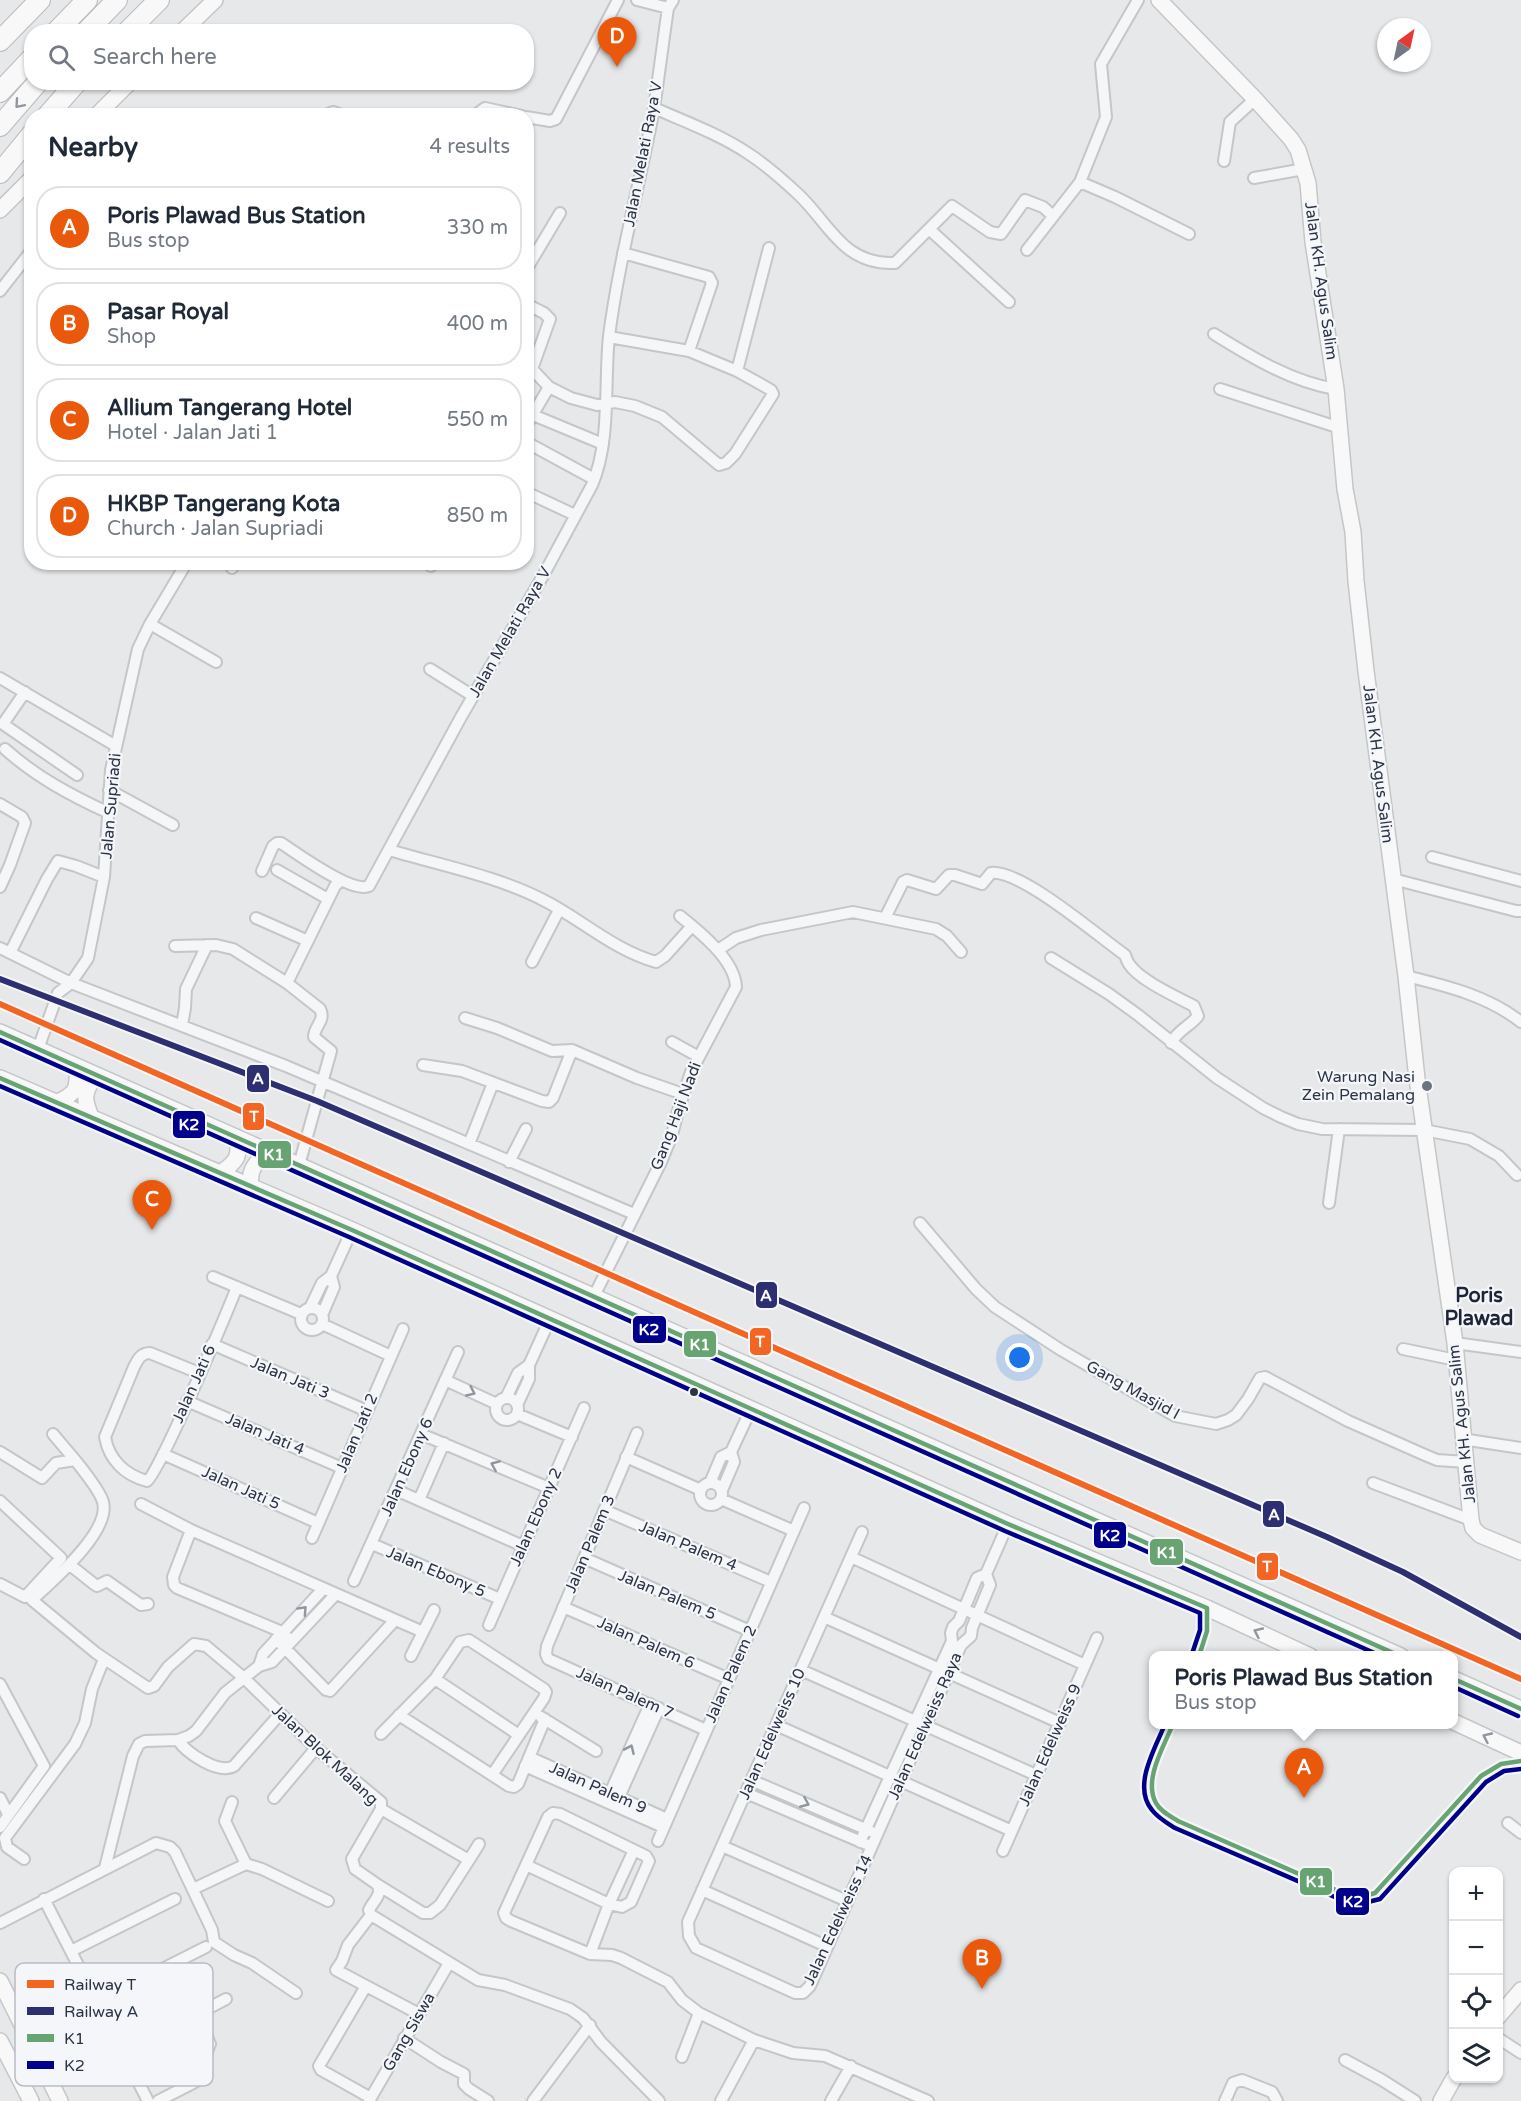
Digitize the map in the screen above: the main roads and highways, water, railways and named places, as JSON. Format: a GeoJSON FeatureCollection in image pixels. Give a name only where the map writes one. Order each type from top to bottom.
{"type":"FeatureCollection","features":[{"type":"Feature","properties":{"kind":"highway"},"geometry":{"type":"LineString","coordinates":[[0,41],[40,0]]}},
{"type":"Feature","properties":{"kind":"highway"},"geometry":{"type":"LineString","coordinates":[[64,24],[87,0]]}},
{"type":"Feature","properties":{"kind":"highway"},"geometry":{"type":"LineString","coordinates":[[94,24],[117,0]]}},
{"type":"Feature","properties":{"kind":"highway"},"geometry":{"type":"LineString","coordinates":[[135,24],[159,0]]}},
{"type":"Feature","properties":{"kind":"highway"},"geometry":{"type":"LineString","coordinates":[[0,92],[24,66]]}},
{"type":"Feature","properties":{"kind":"highway"},"geometry":{"type":"LineString","coordinates":[[0,126],[31,90]]}},
{"type":"Feature","properties":{"kind":"highway"},"geometry":{"type":"LineString","coordinates":[[54,108],[70,90]]}},
{"type":"Feature","properties":{"kind":"highway"},"geometry":{"type":"LineString","coordinates":[[0,173],[24,144]]}},
{"type":"Feature","properties":{"kind":"main road"},"geometry":{"type":"LineString","coordinates":[[190,24],[215,0]]}},
{"type":"Feature","properties":{"kind":"main road","name":"Jalan KH. Agus Salim"},"geometry":{"type":"LineString","coordinates":[[1159,0],[1291,139],[1298,150],[1308,183],[1313,242],[1336,389],[1366,671],[1424,1130],[1455,1343],[1462,1439],[1473,1528],[1480,1535],[1521,1552]]}},
{"type":"Feature","properties":{"kind":"main road"},"geometry":{"type":"LineString","coordinates":[[104,108],[122,90]]}},
{"type":"Feature","properties":{"kind":"main road"},"geometry":{"type":"LineString","coordinates":[[0,210],[24,186]]}},
{"type":"Feature","properties":{"kind":"main road"},"geometry":{"type":"LineString","coordinates":[[0,1032],[1390,1651]]}},
{"type":"Feature","properties":{"kind":"main road"},"geometry":{"type":"LineString","coordinates":[[56,1103],[67,1098],[75,1090],[78,1079],[77,1066]]}},
{"type":"Feature","properties":{"kind":"main road"},"geometry":{"type":"LineString","coordinates":[[92,1119],[85,1097],[86,1090],[96,1075]]}},
{"type":"Feature","properties":{"kind":"main road"},"geometry":{"type":"LineString","coordinates":[[0,1078],[352,1230],[1008,1524],[1199,1605],[1299,1651]]}},
{"type":"Feature","properties":{"kind":"main road"},"geometry":{"type":"LineString","coordinates":[[219,1174],[234,1162],[237,1156],[239,1147],[236,1137]]}},
{"type":"Feature","properties":{"kind":"main road"},"geometry":{"type":"LineString","coordinates":[[251,1187],[250,1171],[255,1163],[269,1152]]}},
{"type":"Feature","properties":{"kind":"main road"},"geometry":{"type":"LineString","coordinates":[[1458,1681],[1521,1709]]}},
{"type":"Feature","properties":{"kind":"main road"},"geometry":{"type":"LineString","coordinates":[[1458,1724],[1521,1753]]}},
{"type":"Feature","properties":{"kind":"main road"},"geometry":{"type":"LineString","coordinates":[[0,1981],[15,2011]]}},
{"type":"Feature","properties":{"kind":"main road"},"geometry":{"type":"LineString","coordinates":[[1503,2011],[1521,1990]]}},
{"type":"Feature","properties":{"kind":"main road"},"geometry":{"type":"LineString","coordinates":[[0,2041],[15,2070]]}},
{"type":"Feature","properties":{"kind":"main road"},"geometry":{"type":"LineString","coordinates":[[1441,2101],[1452,2083]]}},
{"type":"Feature","properties":{"kind":"main road"},"geometry":{"type":"LineString","coordinates":[[23,2086],[31,2101]]}},
{"type":"Feature","properties":{"kind":"main road"},"geometry":{"type":"LineString","coordinates":[[52,2086],[60,2101]]}},
{"type":"Feature","properties":{"kind":"rail line","name":"A"},"geometry":{"type":"LineString","coordinates":[[0,979],[317,1101],[1327,1537],[1403,1572],[1521,1637]]}},
{"type":"Feature","properties":{"kind":"rail line","name":"T"},"geometry":{"type":"LineString","coordinates":[[0,1004],[1458,1651]]}},
{"type":"Feature","properties":{"kind":"rail line","name":"T"},"geometry":{"type":"LineString","coordinates":[[1458,1651],[1521,1679]]}},
{"type":"Feature","properties":{"kind":"place","name":"HKBP Tangerang Kota"},"geometry":{"type":"Point","coordinates":[617,67]}},
{"type":"Feature","properties":{"kind":"place","name":"Warung Nasi Zein Pemalang"},"geometry":{"type":"Point","coordinates":[1427,1086]}},
{"type":"Feature","properties":{"kind":"place","name":"Allium Tangerang Hotel"},"geometry":{"type":"Point","coordinates":[152,1230]}},
{"type":"Feature","properties":{"kind":"place","name":"Poris Plawad Bus Station"},"geometry":{"type":"Point","coordinates":[1304,1798]}},
{"type":"Feature","properties":{"kind":"place","name":"Pasar Royal"},"geometry":{"type":"Point","coordinates":[982,1989]}},
{"type":"Feature","properties":{"kind":"district","name":"Poris Plawad"},"geometry":{"type":"Point","coordinates":[1479,1308]}}]}
